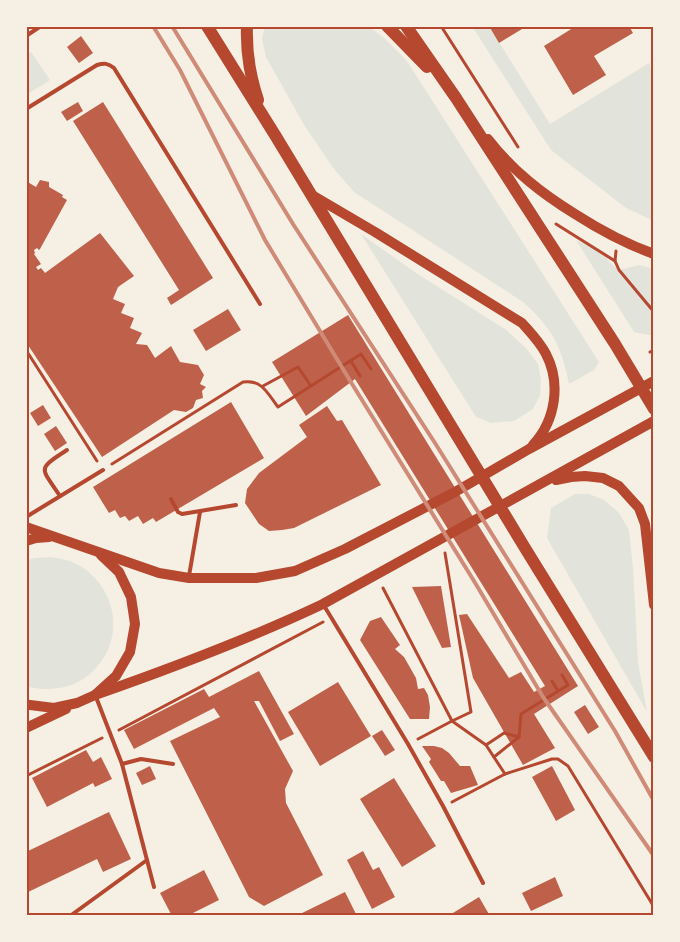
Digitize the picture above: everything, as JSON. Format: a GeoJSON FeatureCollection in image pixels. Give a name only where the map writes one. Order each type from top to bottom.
{"type":"FeatureCollection","features":[{"type":"Feature","properties":{"kind":"main road"},"geometry":{"type":"LineString","coordinates":[[207,26],[654,757]]}},
{"type":"Feature","properties":{"kind":"main road"},"geometry":{"type":"LineString","coordinates":[[247,26],[248,60],[264,118]]}},
{"type":"Feature","properties":{"kind":"main road"},"geometry":{"type":"LineString","coordinates":[[388,26],[456,98],[502,155],[521,175],[549,198],[594,226],[618,239],[654,254]]}},
{"type":"Feature","properties":{"kind":"main road"},"geometry":{"type":"LineString","coordinates":[[406,26],[456,98],[615,344],[654,409]]}},
{"type":"Feature","properties":{"kind":"main road"},"geometry":{"type":"LineString","coordinates":[[311,195],[375,232],[522,323],[546,354],[554,378],[553,408],[545,427],[536,442],[529,449]]}},
{"type":"Feature","properties":{"kind":"main road"},"geometry":{"type":"LineString","coordinates":[[26,527],[159,572],[189,578],[256,578],[295,571],[345,550],[654,381]]}},
{"type":"Feature","properties":{"kind":"main road"},"geometry":{"type":"LineString","coordinates":[[26,728],[95,695],[285,622],[322,604],[654,422]]}},
{"type":"Feature","properties":{"kind":"main road"},"geometry":{"type":"LineString","coordinates":[[545,482],[585,476],[603,478],[619,486],[630,497],[639,508],[645,524],[654,605]]}},
{"type":"Feature","properties":{"kind":"main road"},"geometry":{"type":"LineString","coordinates":[[26,541],[36,538],[55,537]]}},
{"type":"Feature","properties":{"kind":"main road"},"geometry":{"type":"LineString","coordinates":[[95,695],[116,676],[121,668],[130,652],[135,624],[131,596],[118,572],[99,552]]}},
{"type":"Feature","properties":{"kind":"main road"},"geometry":{"type":"LineString","coordinates":[[26,704],[54,708],[77,703]]}},
{"type":"Feature","properties":{"kind":"lane"},"geometry":{"type":"LineString","coordinates":[[26,36],[40,26]]}},
{"type":"Feature","properties":{"kind":"lane"},"geometry":{"type":"LineString","coordinates":[[412,26],[417,41]]}},
{"type":"Feature","properties":{"kind":"lane"},"geometry":{"type":"LineString","coordinates":[[26,109],[97,65],[109,63],[114,68],[260,304]]}},
{"type":"Feature","properties":{"kind":"lane"},"geometry":{"type":"LineString","coordinates":[[60,496],[45,474],[44,469],[50,461],[67,450]]}},
{"type":"Feature","properties":{"kind":"lane"},"geometry":{"type":"LineString","coordinates":[[26,517],[103,470]]}},
{"type":"Feature","properties":{"kind":"lane"},"geometry":{"type":"LineString","coordinates":[[171,499],[179,514],[184,515],[236,505]]}},
{"type":"Feature","properties":{"kind":"lane"},"geometry":{"type":"LineString","coordinates":[[189,578],[200,512]]}},
{"type":"Feature","properties":{"kind":"lane"},"geometry":{"type":"LineString","coordinates":[[322,604],[408,744],[483,882]]}},
{"type":"Feature","properties":{"kind":"lane"},"geometry":{"type":"LineString","coordinates":[[95,695],[122,764],[154,887]]}},
{"type":"Feature","properties":{"kind":"lane"},"geometry":{"type":"LineString","coordinates":[[122,764],[141,759],[173,764]]}},
{"type":"Feature","properties":{"kind":"lane"},"geometry":{"type":"LineString","coordinates":[[70,916],[147,860]]}},
{"type":"Feature","properties":{"kind":"path"},"geometry":{"type":"LineString","coordinates":[[441,26],[518,148]]}},
{"type":"Feature","properties":{"kind":"path"},"geometry":{"type":"LineString","coordinates":[[561,232],[556,224],[615,261]]}},
{"type":"Feature","properties":{"kind":"path"},"geometry":{"type":"LineString","coordinates":[[619,270],[654,312]]}},
{"type":"Feature","properties":{"kind":"path"},"geometry":{"type":"LineString","coordinates":[[26,350],[103,470],[238,385],[249,381],[263,386],[278,407],[361,354],[371,369]]}},
{"type":"Feature","properties":{"kind":"path"},"geometry":{"type":"LineString","coordinates":[[351,361],[360,376]]}},
{"type":"Feature","properties":{"kind":"path"},"geometry":{"type":"LineString","coordinates":[[263,386],[298,367],[310,386]]}},
{"type":"Feature","properties":{"kind":"path"},"geometry":{"type":"LineString","coordinates":[[408,744],[471,712],[445,552]]}},
{"type":"Feature","properties":{"kind":"path"},"geometry":{"type":"LineString","coordinates":[[383,588],[452,720],[486,745],[505,774]]}},
{"type":"Feature","properties":{"kind":"path"},"geometry":{"type":"LineString","coordinates":[[494,756],[519,737],[521,714],[568,684],[562,675]]}},
{"type":"Feature","properties":{"kind":"path"},"geometry":{"type":"LineString","coordinates":[[552,681],[558,690]]}},
{"type":"Feature","properties":{"kind":"path"},"geometry":{"type":"LineString","coordinates":[[486,745],[504,733],[519,737]]}},
{"type":"Feature","properties":{"kind":"path"},"geometry":{"type":"LineString","coordinates":[[443,806],[505,774],[552,759],[558,759],[568,766],[654,907]]}},
{"type":"Feature","properties":{"kind":"shaded area"},"geometry":{"type":"Polygon","coordinates":[[[265,26],[368,26],[384,38],[407,61],[599,362],[594,370],[569,384],[558,346],[543,322],[523,302],[354,192],[334,169],[304,125],[266,57],[262,39],[265,26]]]}},
{"type":"Feature","properties":{"kind":"shaded area"},"geometry":{"type":"Polygon","coordinates":[[[472,26],[489,26],[550,124],[649,63],[654,71],[654,221],[626,208],[551,150],[472,26]]]}},
{"type":"Feature","properties":{"kind":"shaded area"},"geometry":{"type":"Polygon","coordinates":[[[31,52],[50,80],[26,95],[26,55],[31,52]]]}},
{"type":"Feature","properties":{"kind":"shaded area"},"geometry":{"type":"Polygon","coordinates":[[[361,234],[419,275],[505,329],[526,348],[538,364],[541,380],[540,395],[533,409],[514,421],[491,423],[476,417],[361,234]]]}},
{"type":"Feature","properties":{"kind":"shaded area"},"geometry":{"type":"Polygon","coordinates":[[[576,240],[605,254],[609,262],[619,270],[639,265],[654,269],[654,336],[634,332],[576,240]]]}},
{"type":"Feature","properties":{"kind":"shaded area"},"geometry":{"type":"Polygon","coordinates":[[[575,494],[589,494],[604,500],[619,513],[629,530],[638,662],[647,712],[547,538],[551,508],[575,494]]]}},
{"type":"Feature","properties":{"kind":"shaded area"},"geometry":{"type":"Polygon","coordinates":[[[51,557],[70,561],[98,581],[107,595],[112,610],[113,626],[111,642],[104,657],[90,674],[68,686],[40,689],[26,686],[26,561],[34,558],[51,557]]]}},
{"type":"Feature","properties":{"kind":"building"},"geometry":{"type":"Polygon","coordinates":[[[489,26],[527,26],[499,43],[489,26]]]}},
{"type":"Feature","properties":{"kind":"building"},"geometry":{"type":"Polygon","coordinates":[[[576,26],[629,26],[633,33],[594,56],[606,75],[573,95],[544,46],[576,26]]]}},
{"type":"Feature","properties":{"kind":"building"},"geometry":{"type":"Polygon","coordinates":[[[81,36],[93,53],[79,63],[67,47],[81,36]]]}},
{"type":"Feature","properties":{"kind":"building"},"geometry":{"type":"Polygon","coordinates":[[[78,102],[83,111],[67,121],[61,112],[78,102]]]}},
{"type":"Feature","properties":{"kind":"building"},"geometry":{"type":"Polygon","coordinates":[[[103,102],[213,278],[171,305],[167,298],[179,290],[73,121],[103,102]]]}},
{"type":"Feature","properties":{"kind":"building"},"geometry":{"type":"Polygon","coordinates":[[[40,180],[49,182],[49,187],[63,195],[62,197],[67,200],[40,249],[34,250],[34,254],[41,264],[36,267],[38,270],[41,268],[45,273],[100,233],[134,276],[118,287],[113,299],[125,304],[121,313],[134,318],[130,328],[142,333],[136,344],[147,345],[155,358],[171,346],[180,362],[198,365],[204,375],[200,384],[206,387],[202,391],[203,398],[196,400],[193,408],[186,412],[174,410],[102,457],[26,342],[26,181],[36,187],[40,180]]]}},
{"type":"Feature","properties":{"kind":"building"},"geometry":{"type":"Polygon","coordinates":[[[228,309],[241,330],[206,351],[193,330],[228,309]]]}},
{"type":"Feature","properties":{"kind":"building"},"geometry":{"type":"Polygon","coordinates":[[[348,315],[578,686],[534,714],[555,748],[523,765],[473,678],[459,615],[467,614],[509,678],[521,672],[534,692],[545,686],[355,379],[306,416],[272,362],[348,315]]]}},
{"type":"Feature","properties":{"kind":"building"},"geometry":{"type":"Polygon","coordinates":[[[231,402],[264,458],[156,522],[153,518],[143,524],[138,516],[129,521],[125,516],[120,518],[115,510],[109,513],[93,487],[231,402]]]}},
{"type":"Feature","properties":{"kind":"building"},"geometry":{"type":"Polygon","coordinates":[[[43,405],[51,418],[38,426],[30,413],[43,405]]]}},
{"type":"Feature","properties":{"kind":"building"},"geometry":{"type":"Polygon","coordinates":[[[327,406],[337,421],[342,420],[381,485],[294,528],[269,531],[259,524],[245,503],[247,489],[259,473],[307,437],[299,425],[327,406]]]}},
{"type":"Feature","properties":{"kind":"building"},"geometry":{"type":"Polygon","coordinates":[[[56,426],[67,443],[55,451],[44,434],[56,426]]]}},
{"type":"Feature","properties":{"kind":"building"},"geometry":{"type":"Polygon","coordinates":[[[441,586],[451,647],[442,648],[412,587],[441,586]]]}},
{"type":"Feature","properties":{"kind":"building"},"geometry":{"type":"Polygon","coordinates":[[[381,617],[400,645],[395,649],[404,657],[416,678],[418,689],[424,688],[428,695],[429,719],[410,719],[360,640],[370,621],[381,617]]]}},
{"type":"Feature","properties":{"kind":"building"},"geometry":{"type":"Polygon","coordinates":[[[259,671],[294,734],[280,741],[259,701],[254,701],[293,771],[285,789],[286,803],[323,875],[264,906],[249,897],[170,741],[220,717],[214,708],[134,749],[124,730],[204,689],[209,697],[259,671]]]}},
{"type":"Feature","properties":{"kind":"building"},"geometry":{"type":"Polygon","coordinates":[[[338,682],[371,736],[320,766],[288,712],[338,682]]]}},
{"type":"Feature","properties":{"kind":"building"},"geometry":{"type":"Polygon","coordinates":[[[585,705],[599,727],[588,734],[574,712],[585,705]]]}},
{"type":"Feature","properties":{"kind":"building"},"geometry":{"type":"Polygon","coordinates":[[[382,730],[395,750],[385,756],[372,736],[382,730]]]}},
{"type":"Feature","properties":{"kind":"building"},"geometry":{"type":"Polygon","coordinates":[[[422,746],[442,748],[460,766],[470,766],[478,785],[451,793],[429,762],[431,759],[422,746]]]}},
{"type":"Feature","properties":{"kind":"building"},"geometry":{"type":"Polygon","coordinates":[[[86,750],[93,762],[101,757],[112,779],[95,787],[93,783],[47,807],[32,778],[86,750]]]}},
{"type":"Feature","properties":{"kind":"building"},"geometry":{"type":"Polygon","coordinates":[[[150,766],[156,779],[142,785],[136,773],[150,766]]]}},
{"type":"Feature","properties":{"kind":"building"},"geometry":{"type":"Polygon","coordinates":[[[552,766],[575,810],[556,821],[532,777],[552,766]]]}},
{"type":"Feature","properties":{"kind":"building"},"geometry":{"type":"Polygon","coordinates":[[[394,778],[436,846],[402,867],[360,799],[394,778]]]}},
{"type":"Feature","properties":{"kind":"building"},"geometry":{"type":"Polygon","coordinates":[[[109,812],[131,859],[103,872],[97,859],[26,893],[26,852],[109,812]]]}},
{"type":"Feature","properties":{"kind":"building"},"geometry":{"type":"Polygon","coordinates":[[[363,851],[373,870],[379,867],[395,897],[372,909],[347,860],[363,851]]]}},
{"type":"Feature","properties":{"kind":"building"},"geometry":{"type":"Polygon","coordinates":[[[204,870],[219,900],[187,916],[172,916],[160,893],[204,870]]]}},
{"type":"Feature","properties":{"kind":"building"},"geometry":{"type":"Polygon","coordinates":[[[555,877],[563,896],[531,911],[522,893],[555,877]]]}},
{"type":"Feature","properties":{"kind":"building"},"geometry":{"type":"Polygon","coordinates":[[[345,892],[357,916],[296,916],[345,892]]]}},
{"type":"Feature","properties":{"kind":"building"},"geometry":{"type":"Polygon","coordinates":[[[479,897],[490,916],[448,916],[479,897]]]}},
{"type":"Feature","properties":{"kind":"railway"},"geometry":{"type":"LineString","coordinates":[[153,26],[180,70],[265,240],[543,697],[654,856]]}},
{"type":"Feature","properties":{"kind":"railway"},"geometry":{"type":"LineString","coordinates":[[172,26],[293,224],[435,443],[615,731],[654,801]]}}]}
